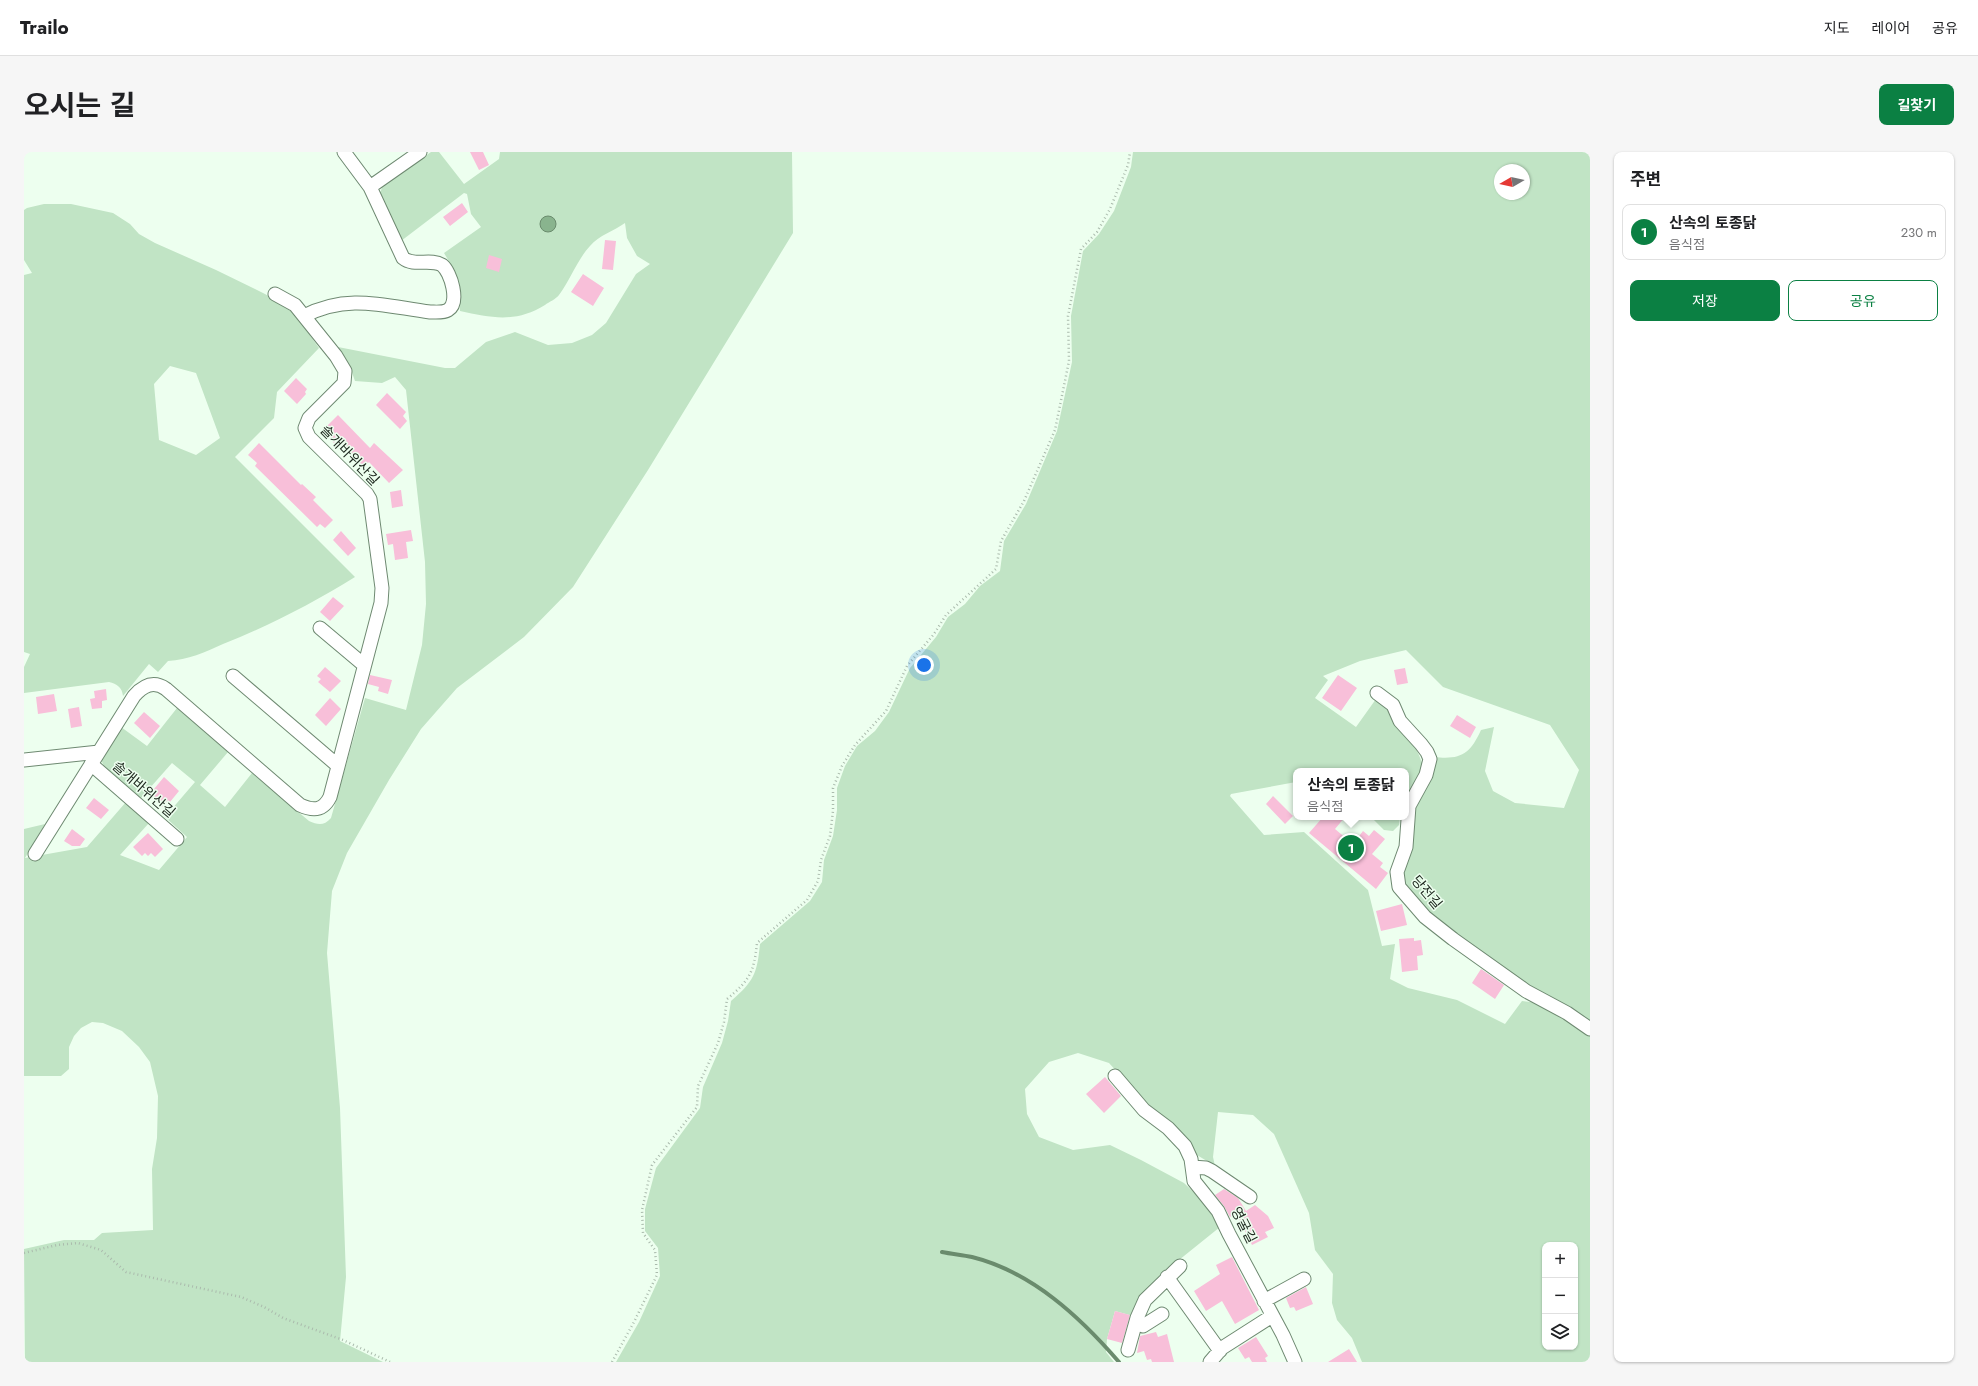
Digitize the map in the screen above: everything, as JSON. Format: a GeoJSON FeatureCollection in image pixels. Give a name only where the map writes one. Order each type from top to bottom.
{"type":"FeatureCollection","features":[{"type":"Feature","properties":{"kind":"lane"},"geometry":{"type":"LineString","coordinates":[[304,316],[325,307],[350,302],[430,312],[443,312],[449,310],[453,306],[453,290],[446,270],[441,265],[434,263],[411,262],[403,258],[370,188],[344,152]]}},
{"type":"Feature","properties":{"kind":"lane"},"geometry":{"type":"LineString","coordinates":[[370,188],[420,152]]}},
{"type":"Feature","properties":{"kind":"lane","name":"솔개바위산길"},"geometry":{"type":"LineString","coordinates":[[35,854],[134,696],[147,685],[154,684],[166,689],[300,805],[318,809],[327,803],[382,596],[370,499],[367,494],[306,432],[306,423],[309,418],[340,387],[345,377],[342,365],[304,316],[290,301],[275,294]]}},
{"type":"Feature","properties":{"kind":"lane"},"geometry":{"type":"LineString","coordinates":[[320,628],[364,665]]}},
{"type":"Feature","properties":{"kind":"lane"},"geometry":{"type":"LineString","coordinates":[[233,676],[337,765]]}},
{"type":"Feature","properties":{"kind":"lane","name":"당전길"},"geometry":{"type":"LineString","coordinates":[[1377,693],[1393,705],[1400,721],[1421,744],[1430,759],[1429,767],[1409,806]]}},
{"type":"Feature","properties":{"kind":"lane","name":"솔개바위산길"},"geometry":{"type":"LineString","coordinates":[[24,760],[99,752]]}},
{"type":"Feature","properties":{"kind":"lane","name":"솔개바위산길"},"geometry":{"type":"LineString","coordinates":[[91,764],[177,839]]}},
{"type":"Feature","properties":{"kind":"lane","name":"당전길"},"geometry":{"type":"LineString","coordinates":[[1408,820],[1406,847],[1397,872],[1399,887],[1425,917],[1526,991],[1567,1013],[1590,1029]]}},
{"type":"Feature","properties":{"kind":"lane","name":"영굴길"},"geometry":{"type":"LineString","coordinates":[[1115,1076],[1144,1110],[1159,1120],[1179,1138],[1189,1153],[1194,1181],[1222,1216],[1228,1234],[1295,1362]]}},
{"type":"Feature","properties":{"kind":"lane","name":"영굴길"},"geometry":{"type":"LineString","coordinates":[[1192,1167],[1206,1168],[1212,1171],[1250,1197]]}},
{"type":"Feature","properties":{"kind":"lane"},"geometry":{"type":"LineString","coordinates":[[1128,1350],[1137,1318],[1145,1300],[1180,1266]]}},
{"type":"Feature","properties":{"kind":"lane"},"geometry":{"type":"LineString","coordinates":[[1167,1277],[1220,1351]]}},
{"type":"Feature","properties":{"kind":"lane"},"geometry":{"type":"LineString","coordinates":[[1264,1301],[1304,1279]]}},
{"type":"Feature","properties":{"kind":"lane"},"geometry":{"type":"LineString","coordinates":[[1137,1318],[1137,1323],[1143,1326],[1162,1314]]}},
{"type":"Feature","properties":{"kind":"lane"},"geometry":{"type":"LineString","coordinates":[[1210,1362],[1220,1351],[1272,1316]]}},
{"type":"Feature","properties":{"kind":"path"},"geometry":{"type":"LineString","coordinates":[[612,1362],[657,1275],[654,1250],[643,1233],[642,1210],[652,1165],[697,1106],[698,1086],[718,1043],[724,1022],[727,999],[743,986],[754,967],[757,943],[807,900],[818,881],[821,860],[830,836],[833,811],[833,788],[842,766],[855,745],[886,711],[907,666],[934,634],[946,615],[996,569],[1001,541],[1024,501],[1055,430],[1069,361],[1068,316],[1081,249],[1097,232],[1110,209],[1128,165],[1130,152]]}},
{"type":"Feature","properties":{"kind":"path"},"geometry":{"type":"LineString","coordinates":[[24,1253],[58,1245],[78,1243],[101,1250],[126,1272],[241,1297],[264,1307],[283,1318],[343,1340],[390,1362]]}},
{"type":"Feature","properties":{"kind":"shaded area"},"geometry":{"type":"Polygon","coordinates":[[[431,152],[439,152],[464,184],[499,159],[500,152],[792,152],[793,233],[648,470],[573,587],[524,637],[457,688],[421,729],[389,780],[347,853],[332,891],[327,953],[340,1108],[346,1277],[340,1341],[383,1362],[25,1362],[24,1249],[64,1240],[94,1240],[102,1233],[153,1230],[152,1169],[157,1138],[158,1096],[150,1062],[139,1047],[122,1031],[103,1023],[92,1022],[81,1028],[74,1036],[69,1047],[69,1069],[61,1076],[24,1076],[24,829],[45,824],[25,858],[87,847],[126,802],[149,823],[120,855],[159,870],[187,837],[165,817],[195,782],[172,763],[141,798],[105,768],[101,760],[121,727],[147,746],[177,708],[228,752],[200,785],[225,807],[252,773],[309,821],[323,824],[328,821],[331,818],[365,698],[406,710],[422,645],[426,604],[425,562],[406,390],[395,377],[382,383],[355,381],[349,364],[338,347],[445,368],[455,368],[486,342],[515,332],[548,345],[572,343],[592,335],[606,323],[636,274],[650,264],[637,256],[627,238],[625,223],[594,242],[581,257],[559,295],[534,311],[514,317],[493,317],[460,311],[457,281],[444,253],[481,227],[471,214],[467,194],[464,193],[401,241],[380,193],[383,185],[431,152]]]}},
{"type":"Feature","properties":{"kind":"shaded area"},"geometry":{"type":"Polygon","coordinates":[[[1133,152],[1590,152],[1590,1024],[1543,997],[1438,922],[1400,879],[1411,817],[1434,757],[1443,758],[1464,754],[1473,745],[1481,730],[1494,727],[1485,771],[1493,791],[1515,803],[1564,808],[1579,770],[1550,725],[1443,687],[1406,650],[1360,661],[1323,676],[1328,680],[1315,698],[1356,727],[1376,699],[1390,712],[1404,729],[1416,748],[1423,766],[1409,796],[1409,768],[1293,768],[1293,783],[1231,794],[1230,796],[1264,835],[1304,832],[1368,890],[1382,946],[1395,944],[1390,979],[1408,988],[1457,1000],[1505,1024],[1522,1001],[1538,1003],[1590,1033],[1590,1362],[1362,1362],[1352,1338],[1337,1320],[1332,1303],[1333,1274],[1315,1250],[1309,1213],[1274,1134],[1253,1115],[1218,1112],[1213,1157],[1215,1166],[1197,1155],[1191,1147],[1145,1103],[1109,1063],[1078,1053],[1049,1062],[1025,1089],[1027,1114],[1039,1137],[1073,1150],[1110,1145],[1141,1160],[1184,1183],[1202,1200],[1220,1227],[1179,1260],[1133,1316],[1115,1311],[1107,1339],[1106,1352],[1114,1362],[616,1362],[639,1322],[660,1276],[658,1248],[645,1231],[645,1209],[656,1168],[700,1108],[703,1087],[722,1043],[728,1021],[731,1001],[745,988],[753,976],[756,970],[760,944],[810,901],[822,882],[824,860],[833,836],[837,810],[837,788],[845,766],[857,746],[875,731],[889,712],[910,668],[936,637],[948,617],[965,604],[980,586],[1000,571],[1004,541],[1026,504],[1057,431],[1072,362],[1071,316],[1083,251],[1099,234],[1114,211],[1131,167],[1133,152]]]}},
{"type":"Feature","properties":{"kind":"shaded area"},"geometry":{"type":"Polygon","coordinates":[[[44,204],[71,204],[113,213],[130,224],[139,234],[155,243],[216,270],[265,294],[292,310],[319,348],[277,392],[274,418],[235,457],[355,577],[307,605],[257,630],[196,655],[168,661],[158,672],[149,664],[123,696],[122,690],[119,686],[109,682],[24,693],[24,667],[30,654],[24,652],[24,275],[32,273],[24,260],[24,210],[44,204]],[[170,366],[154,384],[159,440],[196,455],[220,438],[196,373],[170,366]]]}},
{"type":"Feature","properties":{"kind":"shaded area"},"geometry":{"type":"Polygon","coordinates":[[[548,216],[555,221],[556,224],[551,231],[548,232],[541,227],[540,224],[545,217],[548,216]]]}},
{"type":"Feature","properties":{"kind":"shaded area"},"geometry":{"type":"Polygon","coordinates":[[[1374,820],[1400,820],[1399,825],[1393,831],[1384,830],[1374,820]]]}},
{"type":"Feature","properties":{"kind":"building"},"geometry":{"type":"Polygon","coordinates":[[[470,152],[483,152],[489,165],[479,170],[470,152]]]}},
{"type":"Feature","properties":{"kind":"building"},"geometry":{"type":"Polygon","coordinates":[[[462,203],[468,212],[450,226],[443,217],[462,203]]]}},
{"type":"Feature","properties":{"kind":"building"},"geometry":{"type":"Polygon","coordinates":[[[605,240],[616,241],[613,270],[602,269],[605,240]]]}},
{"type":"Feature","properties":{"kind":"building"},"geometry":{"type":"Polygon","coordinates":[[[489,255],[502,259],[499,272],[486,268],[489,255]]]}},
{"type":"Feature","properties":{"kind":"building"},"geometry":{"type":"Polygon","coordinates":[[[583,274],[604,288],[593,306],[571,292],[583,274]]]}},
{"type":"Feature","properties":{"kind":"building"},"geometry":{"type":"Polygon","coordinates":[[[296,378],[307,389],[305,392],[306,394],[297,404],[284,391],[296,378]]]}},
{"type":"Feature","properties":{"kind":"building"},"geometry":{"type":"Polygon","coordinates":[[[387,393],[406,412],[403,416],[407,421],[400,429],[376,405],[387,393]]]}},
{"type":"Feature","properties":{"kind":"building"},"geometry":{"type":"Polygon","coordinates":[[[338,415],[370,448],[374,443],[403,470],[389,483],[369,462],[364,467],[337,440],[334,443],[322,431],[338,415]]]}},
{"type":"Feature","properties":{"kind":"building"},"geometry":{"type":"Polygon","coordinates":[[[259,443],[301,485],[302,484],[316,497],[313,500],[333,520],[325,528],[320,524],[317,527],[255,466],[257,463],[248,455],[259,443]]]}},
{"type":"Feature","properties":{"kind":"building"},"geometry":{"type":"Polygon","coordinates":[[[401,490],[403,506],[392,508],[390,492],[401,490]]]}},
{"type":"Feature","properties":{"kind":"building"},"geometry":{"type":"Polygon","coordinates":[[[411,530],[413,541],[406,542],[408,558],[395,560],[393,544],[388,545],[386,534],[411,530]]]}},
{"type":"Feature","properties":{"kind":"building"},"geometry":{"type":"Polygon","coordinates":[[[341,531],[356,548],[348,556],[333,540],[341,531]]]}},
{"type":"Feature","properties":{"kind":"building"},"geometry":{"type":"Polygon","coordinates":[[[333,597],[344,606],[330,621],[320,612],[333,597]]]}},
{"type":"Feature","properties":{"kind":"building"},"geometry":{"type":"Polygon","coordinates":[[[325,667],[341,681],[330,692],[318,682],[321,679],[317,676],[325,667]]]}},
{"type":"Feature","properties":{"kind":"building"},"geometry":{"type":"Polygon","coordinates":[[[1405,668],[1408,683],[1397,685],[1394,670],[1405,668]]]}},
{"type":"Feature","properties":{"kind":"building"},"geometry":{"type":"Polygon","coordinates":[[[370,675],[392,680],[388,694],[378,691],[379,687],[368,684],[370,675]]]}},
{"type":"Feature","properties":{"kind":"building"},"geometry":{"type":"Polygon","coordinates":[[[1338,675],[1357,688],[1341,711],[1322,698],[1338,675]]]}},
{"type":"Feature","properties":{"kind":"building"},"geometry":{"type":"Polygon","coordinates":[[[106,689],[107,700],[102,701],[102,708],[92,709],[90,699],[95,698],[94,691],[106,689]]]}},
{"type":"Feature","properties":{"kind":"building"},"geometry":{"type":"Polygon","coordinates":[[[54,694],[57,711],[38,714],[36,697],[54,694]]]}},
{"type":"Feature","properties":{"kind":"building"},"geometry":{"type":"Polygon","coordinates":[[[330,698],[341,709],[326,726],[315,715],[330,698]]]}},
{"type":"Feature","properties":{"kind":"building"},"geometry":{"type":"Polygon","coordinates":[[[79,707],[82,726],[71,728],[68,709],[79,707]]]}},
{"type":"Feature","properties":{"kind":"building"},"geometry":{"type":"Polygon","coordinates":[[[144,712],[160,726],[150,738],[134,723],[144,712]]]}},
{"type":"Feature","properties":{"kind":"building"},"geometry":{"type":"Polygon","coordinates":[[[1457,715],[1476,727],[1470,738],[1450,726],[1457,715]]]}},
{"type":"Feature","properties":{"kind":"building"},"geometry":{"type":"Polygon","coordinates":[[[164,777],[179,791],[170,802],[168,800],[162,807],[149,795],[164,777]]]}},
{"type":"Feature","properties":{"kind":"building"},"geometry":{"type":"Polygon","coordinates":[[[1273,796],[1293,816],[1285,824],[1266,804],[1273,796]]]}},
{"type":"Feature","properties":{"kind":"building"},"geometry":{"type":"Polygon","coordinates":[[[94,798],[109,810],[101,819],[86,808],[94,798]]]}},
{"type":"Feature","properties":{"kind":"building"},"geometry":{"type":"Polygon","coordinates":[[[1320,820],[1342,820],[1335,829],[1353,844],[1363,831],[1369,836],[1374,830],[1385,839],[1372,854],[1383,863],[1380,867],[1388,873],[1376,889],[1309,833],[1320,820]]]}},
{"type":"Feature","properties":{"kind":"building"},"geometry":{"type":"Polygon","coordinates":[[[72,829],[85,839],[80,846],[72,846],[64,841],[72,829]]]}},
{"type":"Feature","properties":{"kind":"building"},"geometry":{"type":"Polygon","coordinates":[[[148,833],[163,849],[155,857],[151,853],[148,856],[145,853],[142,856],[133,847],[148,833]]]}},
{"type":"Feature","properties":{"kind":"building"},"geometry":{"type":"Polygon","coordinates":[[[1402,904],[1407,925],[1381,931],[1376,911],[1402,904]]]}},
{"type":"Feature","properties":{"kind":"building"},"geometry":{"type":"Polygon","coordinates":[[[1414,938],[1414,941],[1421,940],[1423,955],[1417,956],[1418,970],[1402,972],[1399,939],[1414,938]]]}},
{"type":"Feature","properties":{"kind":"building"},"geometry":{"type":"Polygon","coordinates":[[[1481,969],[1504,985],[1495,999],[1472,983],[1481,969]]]}},
{"type":"Feature","properties":{"kind":"building"},"geometry":{"type":"Polygon","coordinates":[[[1105,1077],[1121,1096],[1104,1113],[1086,1094],[1105,1077]]]}},
{"type":"Feature","properties":{"kind":"building"},"geometry":{"type":"Polygon","coordinates":[[[1224,1189],[1238,1198],[1246,1211],[1255,1205],[1268,1216],[1274,1228],[1265,1232],[1268,1237],[1252,1245],[1236,1213],[1230,1217],[1224,1206],[1215,1195],[1224,1189]]]}},
{"type":"Feature","properties":{"kind":"building"},"geometry":{"type":"Polygon","coordinates":[[[1232,1257],[1259,1310],[1235,1324],[1222,1301],[1206,1311],[1194,1291],[1220,1274],[1216,1265],[1232,1257]]]}},
{"type":"Feature","properties":{"kind":"building"},"geometry":{"type":"Polygon","coordinates":[[[1306,1287],[1313,1304],[1296,1311],[1294,1307],[1290,1308],[1286,1298],[1306,1287]]]}},
{"type":"Feature","properties":{"kind":"building"},"geometry":{"type":"Polygon","coordinates":[[[1115,1311],[1130,1315],[1122,1343],[1107,1339],[1115,1311]]]}},
{"type":"Feature","properties":{"kind":"building"},"geometry":{"type":"Polygon","coordinates":[[[1156,1332],[1158,1337],[1167,1334],[1174,1362],[1152,1362],[1151,1359],[1147,1360],[1144,1351],[1137,1353],[1140,1336],[1156,1332]]]}},
{"type":"Feature","properties":{"kind":"building"},"geometry":{"type":"Polygon","coordinates":[[[1256,1337],[1268,1356],[1265,1358],[1267,1362],[1252,1362],[1249,1357],[1245,1359],[1238,1348],[1256,1337]]]}},
{"type":"Feature","properties":{"kind":"building"},"geometry":{"type":"Polygon","coordinates":[[[1349,1349],[1357,1362],[1328,1362],[1349,1349]]]}},
{"type":"Feature","properties":{"kind":"waterway"},"geometry":{"type":"LineString","coordinates":[[942,1252],[972,1257],[994,1264],[1015,1273],[1035,1285],[1071,1313],[1119,1362]]}},
{"type":"Feature","properties":{"kind":"place","name":"산속의 토종닭"},"geometry":{"type":"Point","coordinates":[1351,848]}}]}
